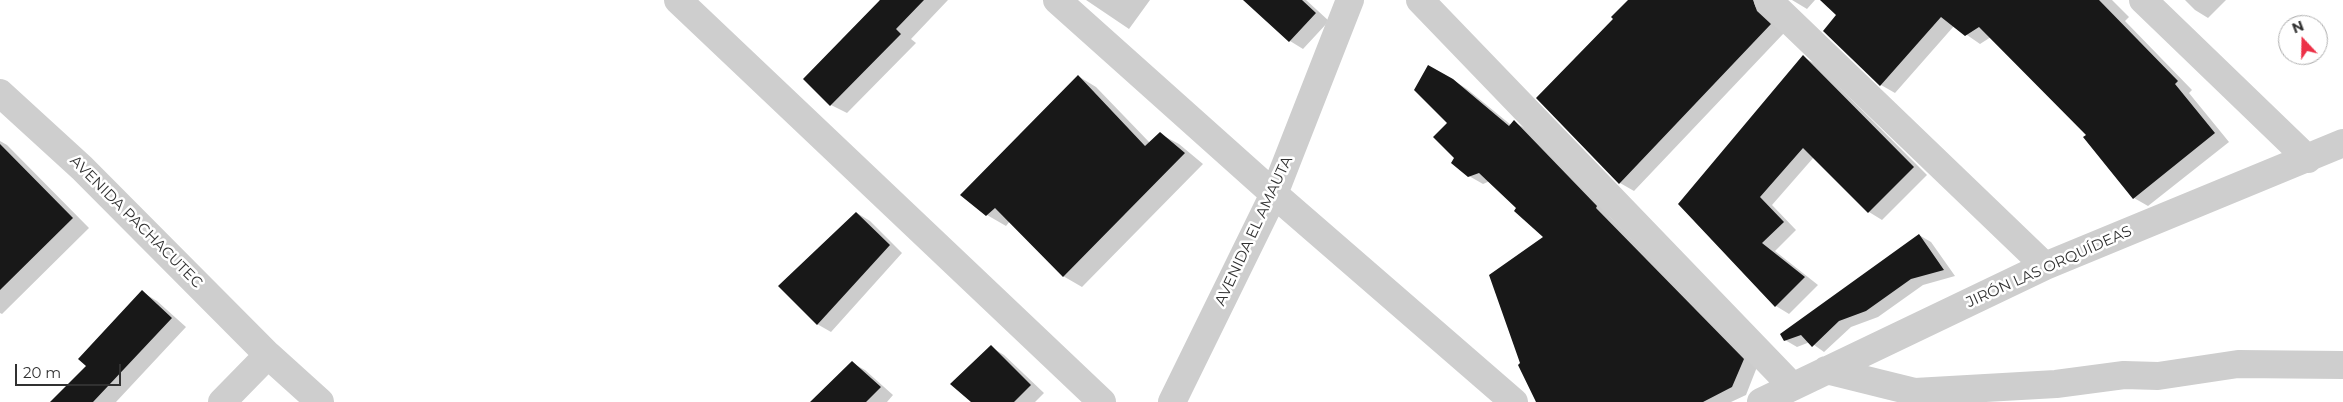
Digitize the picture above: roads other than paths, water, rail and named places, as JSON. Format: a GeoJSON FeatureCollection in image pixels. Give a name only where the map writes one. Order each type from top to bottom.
{"type":"FeatureCollection","features":[{"type":"Feature","properties":{"kind":"street"},"geometry":{"type":"LineString","coordinates":[[678,0],[1102,402]]}},
{"type":"Feature","properties":{"kind":"street"},"geometry":{"type":"LineString","coordinates":[[1057,0],[1274,194],[1514,402]]}},
{"type":"Feature","properties":{"kind":"street","name":"AVENIDA EL AMAUTA"},"geometry":{"type":"LineString","coordinates":[[1172,402],[1274,194],[1350,0]]}},
{"type":"Feature","properties":{"kind":"street"},"geometry":{"type":"LineString","coordinates":[[1420,0],[1792,386]]}},
{"type":"Feature","properties":{"kind":"street"},"geometry":{"type":"LineString","coordinates":[[1768,0],[2045,266]]}},
{"type":"Feature","properties":{"kind":"street"},"geometry":{"type":"LineString","coordinates":[[2143,0],[2308,159]]}},
{"type":"Feature","properties":{"kind":"street","name":"AVENIDA PACHACUTEC"},"geometry":{"type":"LineString","coordinates":[[0,93],[82,168],[268,355],[320,402]]}},
{"type":"Feature","properties":{"kind":"street","name":"JIRÓN LAS ORQUÍDEAS"},"geometry":{"type":"LineString","coordinates":[[1761,402],[2045,266],[2343,143]]}},
{"type":"Feature","properties":{"kind":"street"},"geometry":{"type":"LineString","coordinates":[[222,402],[268,355]]}},
{"type":"Feature","properties":{"kind":"street"},"geometry":{"type":"LineString","coordinates":[[1826,370],[1915,392],[2056,384],[2124,375],[2158,376],[2238,364],[2343,365]]}}]}
